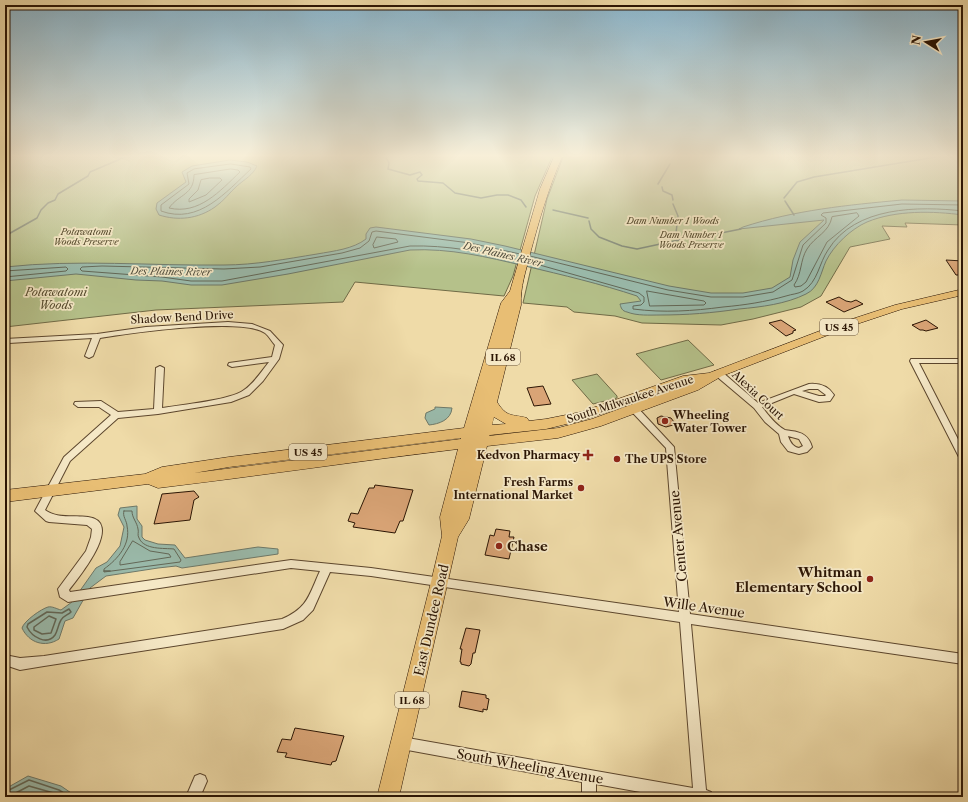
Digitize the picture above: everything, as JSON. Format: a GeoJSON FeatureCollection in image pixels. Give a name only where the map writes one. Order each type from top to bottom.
{"type":"FeatureCollection","features":[{"type":"Feature","properties":{"kind":"main road","name":"East Dundee Road"},"geometry":{"type":"LineString","coordinates":[[476,437],[490,356],[506,303],[515,292],[542,194]]}},
{"type":"Feature","properties":{"kind":"main road","name":"East Dundee Road"},"geometry":{"type":"LineString","coordinates":[[388,797],[450,536],[448,517],[476,437],[492,404],[517,303],[515,292]]}},
{"type":"Feature","properties":{"kind":"main road","name":"South Milwaukee Avenue"},"geometry":{"type":"LineString","coordinates":[[476,437],[583,416],[688,380],[718,373],[805,339],[879,313],[963,292]]}},
{"type":"Feature","properties":{"kind":"main road","name":"South Milwaukee Avenue"},"geometry":{"type":"LineString","coordinates":[[476,437],[558,433],[596,423],[694,387],[718,373]]}},
{"type":"Feature","properties":{"kind":"main road"},"geometry":{"type":"LineString","coordinates":[[492,404],[500,416],[512,421],[583,416]]}},
{"type":"Feature","properties":{"kind":"main road","name":"US 45"},"geometry":{"type":"LineString","coordinates":[[5,496],[148,479],[158,482],[219,475],[344,458],[476,437]]}},
{"type":"Feature","properties":{"kind":"street","name":"Shadow Bend Drive"},"geometry":{"type":"LineString","coordinates":[[5,343],[97,336],[146,329],[228,324],[252,326],[268,332],[279,345],[275,359]]}},
{"type":"Feature","properties":{"kind":"street"},"geometry":{"type":"LineString","coordinates":[[89,356],[97,336]]}},
{"type":"Feature","properties":{"kind":"street"},"geometry":{"type":"LineString","coordinates":[[232,365],[275,359]]}},
{"type":"Feature","properties":{"kind":"street"},"geometry":{"type":"LineString","coordinates":[[52,490],[67,459],[116,415],[158,411],[231,399],[246,393],[260,379],[275,359]]}},
{"type":"Feature","properties":{"kind":"street"},"geometry":{"type":"LineString","coordinates":[[963,361],[914,361],[963,457]]}},
{"type":"Feature","properties":{"kind":"street"},"geometry":{"type":"LineString","coordinates":[[158,411],[160,368]]}},
{"type":"Feature","properties":{"kind":"street","name":"Alexia Court"},"geometry":{"type":"LineString","coordinates":[[718,373],[757,406],[768,420],[783,433]]}},
{"type":"Feature","properties":{"kind":"street"},"geometry":{"type":"LineString","coordinates":[[757,406],[795,392],[813,386],[827,390],[830,395],[827,399],[819,399],[795,392]]}},
{"type":"Feature","properties":{"kind":"street"},"geometry":{"type":"LineString","coordinates":[[78,404],[101,404],[116,415]]}},
{"type":"Feature","properties":{"kind":"street","name":"Center Avenue"},"geometry":{"type":"LineString","coordinates":[[634,409],[670,448],[702,797]]}},
{"type":"Feature","properties":{"kind":"street","name":"Wille Avenue"},"geometry":{"type":"LineString","coordinates":[[52,490],[40,511],[43,515],[49,518],[89,521],[97,527],[93,550],[63,589],[64,594],[68,597],[292,564],[371,572],[963,660]]}},
{"type":"Feature","properties":{"kind":"street"},"geometry":{"type":"LineString","coordinates":[[5,660],[20,664],[38,662],[283,624],[299,617],[308,607],[327,568]]}},
{"type":"Feature","properties":{"kind":"street","name":"South Wheeling Avenue"},"geometry":{"type":"LineString","coordinates":[[402,743],[702,797]]}},
{"type":"Feature","properties":{"kind":"street"},"geometry":{"type":"LineString","coordinates":[[589,797],[590,776]]}},
{"type":"Feature","properties":{"kind":"street"},"geometry":{"type":"LineString","coordinates":[[193,797],[200,781]]}},
{"type":"Feature","properties":{"kind":"green space","name":"Potawatomi Woods Preserve"},"geometry":{"type":"Polygon","coordinates":[[[5,194],[536,194],[513,276],[504,296],[355,282],[343,302],[156,310],[5,327],[5,194]]]}},
{"type":"Feature","properties":{"kind":"green space","name":"Dam Number 1 Woods Preserve"},"geometry":{"type":"Polygon","coordinates":[[[549,194],[963,194],[963,225],[905,223],[907,227],[882,226],[890,239],[850,247],[821,296],[801,307],[721,325],[642,323],[615,316],[574,312],[567,307],[523,303],[549,194]]]}},
{"type":"Feature","properties":{"kind":"green space"},"geometry":{"type":"Polygon","coordinates":[[[688,340],[714,365],[661,380],[636,354],[688,340]]]}},
{"type":"Feature","properties":{"kind":"green space"},"geometry":{"type":"Polygon","coordinates":[[[597,374],[617,396],[617,398],[593,404],[572,380],[597,374]]]}},
{"type":"Feature","properties":{"kind":"water"},"geometry":{"type":"Polygon","coordinates":[[[169,194],[228,194],[218,205],[208,211],[188,218],[173,218],[159,215],[156,209],[157,203],[169,194]]]}},
{"type":"Feature","properties":{"kind":"water","name":"Des Plaines River"},"geometry":{"type":"Polygon","coordinates":[[[902,200],[963,201],[963,215],[915,212],[890,215],[867,222],[849,233],[838,243],[829,255],[817,284],[806,294],[773,304],[709,313],[639,315],[625,312],[621,308],[620,304],[641,301],[637,296],[582,280],[482,256],[440,250],[410,250],[288,274],[222,285],[191,285],[162,281],[76,274],[5,281],[5,267],[60,263],[224,265],[270,261],[343,249],[366,239],[366,234],[370,228],[376,227],[471,239],[669,286],[711,293],[743,293],[772,288],[790,277],[793,260],[800,242],[824,220],[739,229],[763,221],[802,212],[902,200]]]}},
{"type":"Feature","properties":{"kind":"water"},"geometry":{"type":"Polygon","coordinates":[[[435,407],[452,408],[449,416],[444,421],[429,425],[425,418],[426,413],[435,409],[435,407]]]}},
{"type":"Feature","properties":{"kind":"water"},"geometry":{"type":"Polygon","coordinates":[[[137,506],[137,519],[142,526],[142,537],[145,540],[158,544],[175,545],[185,558],[258,547],[278,549],[278,554],[182,568],[176,566],[106,576],[90,588],[73,618],[65,621],[59,639],[54,642],[43,643],[29,637],[22,628],[29,619],[45,608],[51,607],[61,610],[72,602],[96,568],[107,562],[120,546],[124,527],[118,515],[120,508],[137,506]]]}},
{"type":"Feature","properties":{"kind":"water"},"geometry":{"type":"Polygon","coordinates":[[[28,776],[61,786],[77,797],[5,797],[5,789],[28,776]]]}},
{"type":"Feature","properties":{"kind":"building"},"geometry":{"type":"Polygon","coordinates":[[[946,260],[963,261],[963,275],[956,275],[946,260]]]}},
{"type":"Feature","properties":{"kind":"building"},"geometry":{"type":"Polygon","coordinates":[[[839,297],[851,302],[856,300],[863,304],[844,312],[826,302],[839,297]]]}},
{"type":"Feature","properties":{"kind":"building"},"geometry":{"type":"Polygon","coordinates":[[[781,320],[796,330],[786,336],[769,323],[781,320]]]}},
{"type":"Feature","properties":{"kind":"building"},"geometry":{"type":"Polygon","coordinates":[[[926,320],[938,328],[926,331],[920,330],[912,325],[926,320]]]}},
{"type":"Feature","properties":{"kind":"building"},"geometry":{"type":"Polygon","coordinates":[[[543,386],[551,404],[534,406],[527,388],[543,386]]]}},
{"type":"Feature","properties":{"kind":"building","name":"Wheeling Water Tower"},"geometry":{"type":"Polygon","coordinates":[[[661,416],[671,418],[674,422],[673,425],[666,427],[658,424],[657,418],[661,416]]]}},
{"type":"Feature","properties":{"kind":"building"},"geometry":{"type":"Polygon","coordinates":[[[375,485],[413,490],[403,521],[400,521],[395,533],[353,527],[355,523],[348,521],[351,513],[358,514],[369,488],[374,488],[375,485]]]}},
{"type":"Feature","properties":{"kind":"building"},"geometry":{"type":"Polygon","coordinates":[[[194,491],[199,497],[194,500],[190,520],[154,524],[162,494],[194,491]]]}},
{"type":"Feature","properties":{"kind":"building","name":"Chase"},"geometry":{"type":"Polygon","coordinates":[[[496,529],[510,531],[509,537],[514,537],[509,559],[485,555],[490,535],[494,536],[496,529]]]}},
{"type":"Feature","properties":{"kind":"building"},"geometry":{"type":"Polygon","coordinates":[[[466,628],[480,630],[475,653],[473,653],[471,664],[469,666],[461,664],[460,662],[462,649],[460,649],[466,628]]]}},
{"type":"Feature","properties":{"kind":"building"},"geometry":{"type":"Polygon","coordinates":[[[462,691],[486,695],[486,698],[489,699],[487,710],[483,709],[483,712],[459,707],[462,691]]]}},
{"type":"Feature","properties":{"kind":"building"},"geometry":{"type":"Polygon","coordinates":[[[295,728],[344,736],[336,761],[332,762],[331,765],[285,757],[287,753],[277,752],[282,739],[291,740],[295,728]]]}},
{"type":"Feature","properties":{"kind":"waterway"},"geometry":{"type":"LineString","coordinates":[[5,236],[37,218],[41,210],[48,203],[55,200],[58,194]]}},
{"type":"Feature","properties":{"kind":"waterway"},"geometry":{"type":"LineString","coordinates":[[462,194],[481,198],[497,195],[508,195],[521,200],[526,207]]}},
{"type":"Feature","properties":{"kind":"waterway"},"geometry":{"type":"LineString","coordinates":[[671,194],[673,200]]}},
{"type":"Feature","properties":{"kind":"waterway"},"geometry":{"type":"LineString","coordinates":[[784,198],[787,194]]}},
{"type":"Feature","properties":{"kind":"waterway"},"geometry":{"type":"LineString","coordinates":[[785,201],[794,215]]}},
{"type":"Feature","properties":{"kind":"waterway"},"geometry":{"type":"LineString","coordinates":[[673,204],[678,216],[676,233],[679,240]]}},
{"type":"Feature","properties":{"kind":"waterway"},"geometry":{"type":"LineString","coordinates":[[553,210],[588,218]]}},
{"type":"Feature","properties":{"kind":"waterway"},"geometry":{"type":"LineString","coordinates":[[589,221],[591,229],[599,237],[622,246],[637,249],[679,240]]}},
{"type":"Feature","properties":{"kind":"waterway"},"geometry":{"type":"LineString","coordinates":[[679,240],[690,236],[716,234],[741,229]]}},
{"type":"Feature","properties":{"kind":"place","name":"Wheeling Water Tower"},"geometry":{"type":"Point","coordinates":[665,421]}},
{"type":"Feature","properties":{"kind":"place","name":"Kedvon Pharmacy"},"geometry":{"type":"Point","coordinates":[588,455]}},
{"type":"Feature","properties":{"kind":"place","name":"The UPS Store"},"geometry":{"type":"Point","coordinates":[617,459]}},
{"type":"Feature","properties":{"kind":"place","name":"Fresh Farms International Market"},"geometry":{"type":"Point","coordinates":[581,488]}},
{"type":"Feature","properties":{"kind":"place","name":"Chase"},"geometry":{"type":"Point","coordinates":[499,546]}},
{"type":"Feature","properties":{"kind":"place","name":"Whitman Elementary School"},"geometry":{"type":"Point","coordinates":[870,579]}},
{"type":"Feature","properties":{"kind":"park label","name":"Dam Number 1 Woods"},"geometry":{"type":"Point","coordinates":[673,221]}},
{"type":"Feature","properties":{"kind":"park label","name":"Potawatomi Woods"},"geometry":{"type":"Point","coordinates":[56,298]}}]}
